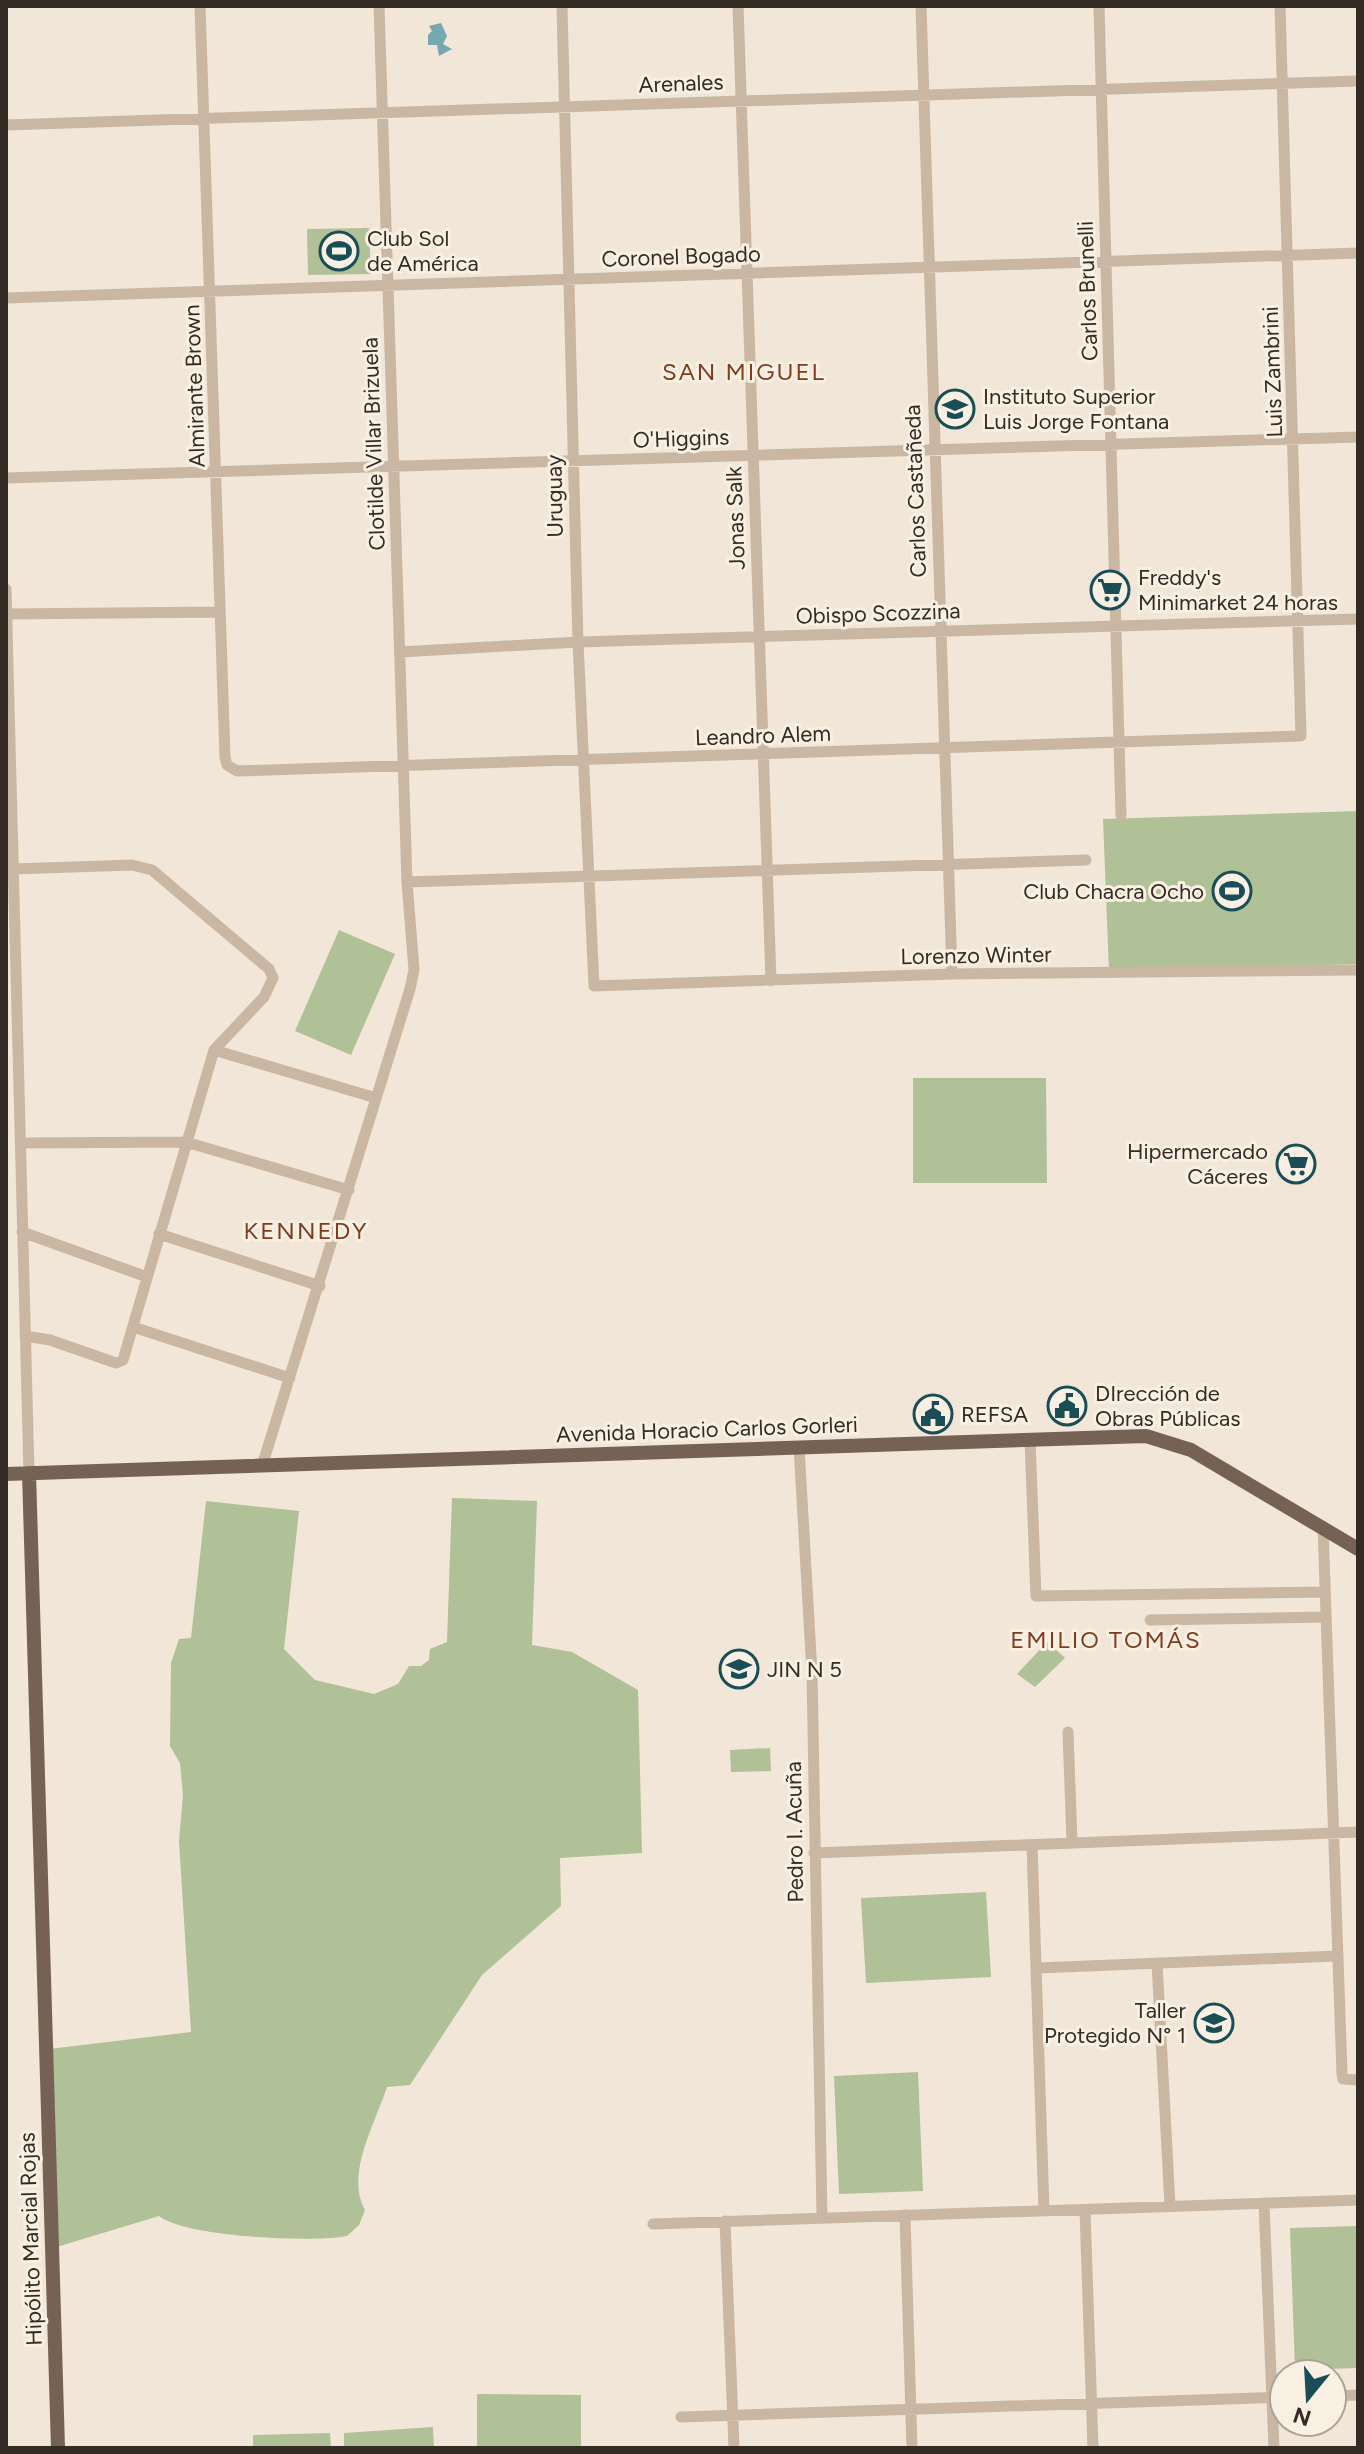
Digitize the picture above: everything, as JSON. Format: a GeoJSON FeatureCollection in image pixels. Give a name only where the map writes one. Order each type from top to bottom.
{"type":"FeatureCollection","features":[{"type":"Feature","properties":{"kind":"main road","name":"Avenida Horacio Carlos Gorleri"},"geometry":{"type":"LineString","coordinates":[[6,1474],[1146,1436],[1170,1441],[1358,1549]]}},
{"type":"Feature","properties":{"kind":"main road","name":"Hipólito Marcial Rojas"},"geometry":{"type":"LineString","coordinates":[[29,1473],[58,2448]]}},
{"type":"Feature","properties":{"kind":"street","name":"Almirante Brown"},"geometry":{"type":"LineString","coordinates":[[200,6],[227,765]]}},
{"type":"Feature","properties":{"kind":"street","name":"Clotilde Villar Brizuela"},"geometry":{"type":"LineString","coordinates":[[262,1466],[320,1286],[414,970],[407,882],[379,6]]}},
{"type":"Feature","properties":{"kind":"street","name":"Uruguay"},"geometry":{"type":"LineString","coordinates":[[562,6],[578,642],[594,986]]}},
{"type":"Feature","properties":{"kind":"street","name":"Jonas Salk"},"geometry":{"type":"LineString","coordinates":[[738,6],[771,981]]}},
{"type":"Feature","properties":{"kind":"street","name":"Carlos Castañeda"},"geometry":{"type":"LineString","coordinates":[[921,6],[952,974]]}},
{"type":"Feature","properties":{"kind":"street","name":"Carlos Brunelli"},"geometry":{"type":"LineString","coordinates":[[1099,6],[1121,815]]}},
{"type":"Feature","properties":{"kind":"street","name":"Luis Zambrini"},"geometry":{"type":"LineString","coordinates":[[1280,6],[1301,736]]}},
{"type":"Feature","properties":{"kind":"street","name":"Arenales"},"geometry":{"type":"LineString","coordinates":[[6,125],[1358,81]]}},
{"type":"Feature","properties":{"kind":"street","name":"Coronel Bogado"},"geometry":{"type":"LineString","coordinates":[[6,298],[1358,253]]}},
{"type":"Feature","properties":{"kind":"street","name":"O'Higgins"},"geometry":{"type":"LineString","coordinates":[[6,478],[1358,437]]}},
{"type":"Feature","properties":{"kind":"street","name":"Hipólito Marcial Rojas"},"geometry":{"type":"LineString","coordinates":[[6,589],[29,1473]]}},
{"type":"Feature","properties":{"kind":"street"},"geometry":{"type":"LineString","coordinates":[[7,614],[220,612]]}},
{"type":"Feature","properties":{"kind":"street","name":"Obispo Scozzina"},"geometry":{"type":"LineString","coordinates":[[400,652],[578,642],[1358,619]]}},
{"type":"Feature","properties":{"kind":"street","name":"Leandro Alem"},"geometry":{"type":"LineString","coordinates":[[227,765],[237,771],[1301,736]]}},
{"type":"Feature","properties":{"kind":"street"},"geometry":{"type":"LineString","coordinates":[[407,882],[1086,860]]}},
{"type":"Feature","properties":{"kind":"street"},"geometry":{"type":"LineString","coordinates":[[13,869],[132,865],[152,870],[269,969],[273,978],[264,997],[214,1050],[121,1364],[50,1340],[25,1336]]}},
{"type":"Feature","properties":{"kind":"street","name":"Lorenzo Winter"},"geometry":{"type":"LineString","coordinates":[[594,986],[952,974],[1358,970]]}},
{"type":"Feature","properties":{"kind":"street"},"geometry":{"type":"LineString","coordinates":[[214,1050],[376,1098]]}},
{"type":"Feature","properties":{"kind":"street"},"geometry":{"type":"LineString","coordinates":[[20,1143],[186,1142],[349,1190]]}},
{"type":"Feature","properties":{"kind":"street"},"geometry":{"type":"LineString","coordinates":[[22,1232],[147,1277]]}},
{"type":"Feature","properties":{"kind":"street"},"geometry":{"type":"LineString","coordinates":[[159,1234],[320,1286]]}},
{"type":"Feature","properties":{"kind":"street"},"geometry":{"type":"LineString","coordinates":[[133,1327],[290,1378]]}},
{"type":"Feature","properties":{"kind":"street"},"geometry":{"type":"LineString","coordinates":[[1030,1440],[1036,1596],[1325,1592]]}},
{"type":"Feature","properties":{"kind":"street","name":"Pedro I. Acuña"},"geometry":{"type":"LineString","coordinates":[[799,1447],[812,1673],[822,2217]]}},
{"type":"Feature","properties":{"kind":"street"},"geometry":{"type":"LineString","coordinates":[[1323,1527],[1343,2079],[1358,2080]]}},
{"type":"Feature","properties":{"kind":"street"},"geometry":{"type":"LineString","coordinates":[[1150,1620],[1326,1617]]}},
{"type":"Feature","properties":{"kind":"street"},"geometry":{"type":"LineString","coordinates":[[1068,1732],[1072,1842]]}},
{"type":"Feature","properties":{"kind":"street"},"geometry":{"type":"LineString","coordinates":[[814,1853],[1358,1832]]}},
{"type":"Feature","properties":{"kind":"street"},"geometry":{"type":"LineString","coordinates":[[1032,1845],[1044,2211]]}},
{"type":"Feature","properties":{"kind":"street"},"geometry":{"type":"LineString","coordinates":[[1038,1968],[1337,1956]]}},
{"type":"Feature","properties":{"kind":"street"},"geometry":{"type":"LineString","coordinates":[[1157,1963],[1170,2206]]}},
{"type":"Feature","properties":{"kind":"street"},"geometry":{"type":"LineString","coordinates":[[653,2224],[1358,2200]]}},
{"type":"Feature","properties":{"kind":"street"},"geometry":{"type":"LineString","coordinates":[[1264,2203],[1275,2358]]}},
{"type":"Feature","properties":{"kind":"street"},"geometry":{"type":"LineString","coordinates":[[1085,2210],[1093,2448]]}},
{"type":"Feature","properties":{"kind":"street"},"geometry":{"type":"LineString","coordinates":[[905,2215],[912,2448]]}},
{"type":"Feature","properties":{"kind":"street"},"geometry":{"type":"LineString","coordinates":[[725,2221],[734,2448]]}},
{"type":"Feature","properties":{"kind":"street"},"geometry":{"type":"LineString","coordinates":[[681,2417],[1268,2397]]}},
{"type":"Feature","properties":{"kind":"green space","name":"Club Sol de América"},"geometry":{"type":"Polygon","coordinates":[[[369,228],[371,274],[308,275],[307,229],[369,228]]]}},
{"type":"Feature","properties":{"kind":"green space","name":"Club Chacra Ocho"},"geometry":{"type":"Polygon","coordinates":[[[1358,811],[1358,964],[1109,971],[1103,819],[1358,811]]]}},
{"type":"Feature","properties":{"kind":"green space"},"geometry":{"type":"Polygon","coordinates":[[[339,930],[395,954],[351,1055],[295,1031],[339,930]]]}},
{"type":"Feature","properties":{"kind":"green space"},"geometry":{"type":"Polygon","coordinates":[[[913,1078],[1046,1078],[1047,1183],[913,1183],[913,1078]]]}},
{"type":"Feature","properties":{"kind":"green space"},"geometry":{"type":"Polygon","coordinates":[[[452,1498],[537,1501],[532,1645],[572,1652],[638,1690],[642,1853],[560,1858],[561,1906],[482,1975],[410,2085],[387,2087],[360,2165],[358,2181],[365,2210],[359,2225],[347,2236],[307,2239],[221,2233],[173,2223],[159,2216],[50,2249],[49,2049],[191,2032],[179,1841],[183,1795],[180,1763],[170,1746],[171,1663],[179,1639],[191,1638],[206,1501],[299,1511],[284,1649],[315,1680],[374,1694],[398,1684],[409,1666],[421,1666],[429,1660],[430,1649],[447,1642],[452,1498]]]}},
{"type":"Feature","properties":{"kind":"green space"},"geometry":{"type":"Polygon","coordinates":[[[1047,1642],[1065,1658],[1035,1687],[1017,1674],[1047,1642]]]}},
{"type":"Feature","properties":{"kind":"green space"},"geometry":{"type":"Polygon","coordinates":[[[770,1748],[771,1771],[731,1772],[730,1750],[770,1748]]]}},
{"type":"Feature","properties":{"kind":"green space"},"geometry":{"type":"Polygon","coordinates":[[[986,1892],[991,1977],[866,1983],[861,1898],[986,1892]]]}},
{"type":"Feature","properties":{"kind":"green space"},"geometry":{"type":"Polygon","coordinates":[[[918,2072],[923,2191],[839,2194],[834,2076],[918,2072]]]}},
{"type":"Feature","properties":{"kind":"green space"},"geometry":{"type":"Polygon","coordinates":[[[1358,2226],[1358,2368],[1348,2368],[1348,2358],[1295,2358],[1290,2228],[1358,2226]]]}},
{"type":"Feature","properties":{"kind":"green space"},"geometry":{"type":"Polygon","coordinates":[[[477,2394],[581,2395],[581,2448],[477,2448],[477,2394]]]}},
{"type":"Feature","properties":{"kind":"green space"},"geometry":{"type":"Polygon","coordinates":[[[433,2427],[434,2448],[344,2448],[344,2433],[433,2427]]]}},
{"type":"Feature","properties":{"kind":"green space"},"geometry":{"type":"Polygon","coordinates":[[[330,2433],[331,2448],[253,2448],[253,2435],[330,2433]]]}},
{"type":"Feature","properties":{"kind":"water"},"geometry":{"type":"Polygon","coordinates":[[[441,23],[447,36],[443,44],[452,49],[439,56],[437,45],[428,45],[428,35],[432,31],[429,26],[441,23]]]}},
{"type":"Feature","properties":{"kind":"place","name":"Club Sol de América"},"geometry":{"type":"Point","coordinates":[339,251]}},
{"type":"Feature","properties":{"kind":"place","name":"Instituto Superior Luis Jorge Fontana"},"geometry":{"type":"Point","coordinates":[955,409]}},
{"type":"Feature","properties":{"kind":"place","name":"Freddy's Minimarket 24 horas"},"geometry":{"type":"Point","coordinates":[1110,590]}},
{"type":"Feature","properties":{"kind":"place","name":"Club Chacra Ocho"},"geometry":{"type":"Point","coordinates":[1232,891]}},
{"type":"Feature","properties":{"kind":"place","name":"Hipermercado Cáceres"},"geometry":{"type":"Point","coordinates":[1296,1164]}},
{"type":"Feature","properties":{"kind":"place","name":"DIrección de Obras Públicas"},"geometry":{"type":"Point","coordinates":[1067,1406]}},
{"type":"Feature","properties":{"kind":"place","name":"REFSA"},"geometry":{"type":"Point","coordinates":[933,1414]}},
{"type":"Feature","properties":{"kind":"place","name":"JIN N 5"},"geometry":{"type":"Point","coordinates":[739,1669]}},
{"type":"Feature","properties":{"kind":"place","name":"Taller Protegido N° 1"},"geometry":{"type":"Point","coordinates":[1214,2023]}},
{"type":"Feature","properties":{"kind":"district","name":"SAN MIGUEL"},"geometry":{"type":"Point","coordinates":[744,372]}},
{"type":"Feature","properties":{"kind":"district","name":"KENNEDY"},"geometry":{"type":"Point","coordinates":[306,1231]}},
{"type":"Feature","properties":{"kind":"district","name":"EMILIO TOMÁS"},"geometry":{"type":"Point","coordinates":[1106,1640]}}]}
